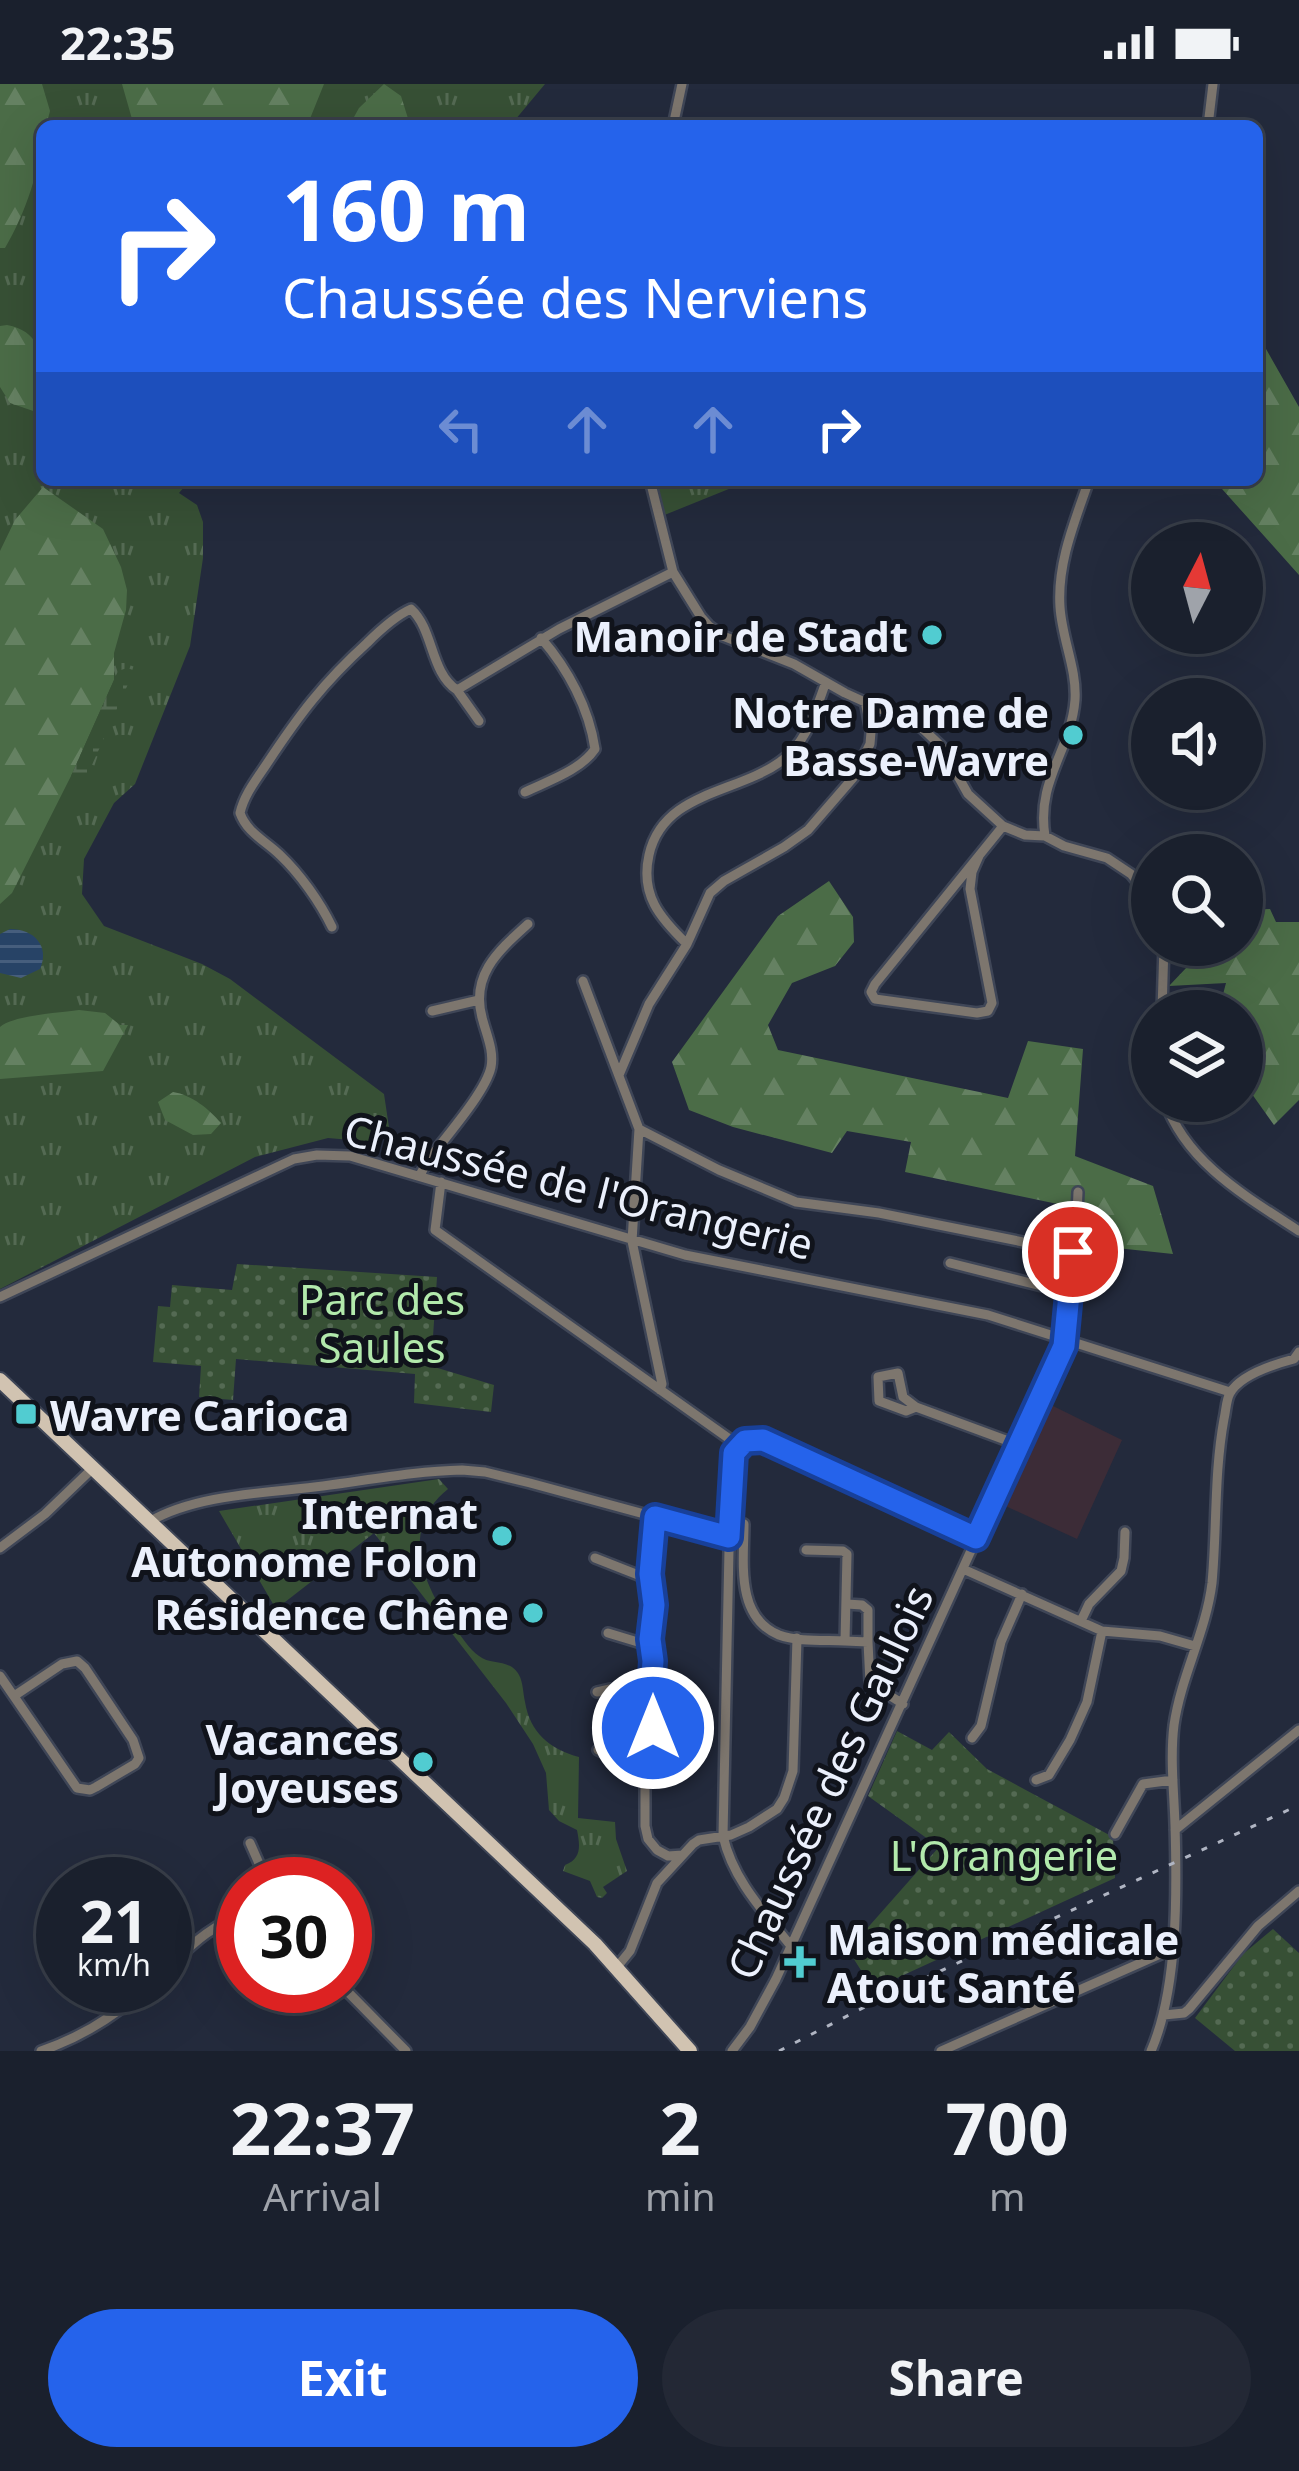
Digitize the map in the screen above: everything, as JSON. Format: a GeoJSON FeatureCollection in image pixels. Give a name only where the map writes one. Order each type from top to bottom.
{"type":"FeatureCollection","features":[{"type":"Feature","properties":{"kind":"main road"},"geometry":{"type":"LineString","coordinates":[[0,1380],[508,1860],[616,1967],[690,2051]]}},
{"type":"Feature","properties":{"kind":"street"},"geometry":{"type":"LineString","coordinates":[[675,120],[682,84]]}},
{"type":"Feature","properties":{"kind":"street"},"geometry":{"type":"LineString","coordinates":[[1209,120],[1213,84]]}},
{"type":"Feature","properties":{"kind":"street"},"geometry":{"type":"LineString","coordinates":[[652,486],[673,572],[700,617],[717,632],[916,724],[945,752],[968,794],[1004,826],[1118,864],[1131,875]]}},
{"type":"Feature","properties":{"kind":"street"},"geometry":{"type":"LineString","coordinates":[[1045,836],[1046,788],[1072,720],[1075,696],[1060,605],[1062,564],[1087,486]]}},
{"type":"Feature","properties":{"kind":"street"},"geometry":{"type":"LineString","coordinates":[[457,690],[541,638],[673,572]]}},
{"type":"Feature","properties":{"kind":"street"},"geometry":{"type":"LineString","coordinates":[[332,926],[284,858],[243,822],[241,806],[316,692],[382,628],[406,610],[414,610],[445,680],[479,721]]}},
{"type":"Feature","properties":{"kind":"street"},"geometry":{"type":"LineString","coordinates":[[525,792],[581,763],[595,749],[580,699],[541,638]]}},
{"type":"Feature","properties":{"kind":"street"},"geometry":{"type":"LineString","coordinates":[[687,944],[658,915],[648,894],[646,868],[656,832],[677,810],[781,762],[806,732],[826,682]]}},
{"type":"Feature","properties":{"kind":"street"},"geometry":{"type":"LineString","coordinates":[[619,1075],[649,1004],[687,944],[713,889],[802,835],[824,815],[861,766],[871,732],[865,701]]}},
{"type":"Feature","properties":{"kind":"street"},"geometry":{"type":"LineString","coordinates":[[979,856],[970,889],[992,1006],[977,1013],[875,999],[871,992],[875,983],[979,856],[1004,826]]}},
{"type":"Feature","properties":{"kind":"street"},"geometry":{"type":"LineString","coordinates":[[420,1175],[484,1084],[491,1052],[479,1000],[481,982],[489,962],[528,924]]}},
{"type":"Feature","properties":{"kind":"street"},"geometry":{"type":"LineString","coordinates":[[583,981],[639,1129],[632,1241],[660,1390]]}},
{"type":"Feature","properties":{"kind":"street"},"geometry":{"type":"LineString","coordinates":[[433,1011],[479,1000]]}},
{"type":"Feature","properties":{"kind":"street"},"geometry":{"type":"LineString","coordinates":[[1174,1122],[1213,1170],[1299,1231]]}},
{"type":"Feature","properties":{"kind":"street"},"geometry":{"type":"LineString","coordinates":[[639,1129],[796,1202],[879,1213],[1073,1252]]}},
{"type":"Feature","properties":{"kind":"street","name":"Chaussée de l'Orangerie"},"geometry":{"type":"LineString","coordinates":[[0,1298],[293,1159],[350,1156],[686,1255],[968,1310],[1231,1392]]}},
{"type":"Feature","properties":{"kind":"street"},"geometry":{"type":"LineString","coordinates":[[441,1182],[435,1230],[738,1445]]}},
{"type":"Feature","properties":{"kind":"street","name":"Chaussée des Gaulois"},"geometry":{"type":"LineString","coordinates":[[732,2051],[763,2006],[1060,1355],[1078,1192]]}},
{"type":"Feature","properties":{"kind":"street"},"geometry":{"type":"LineString","coordinates":[[950,1263],[1070,1294]]}},
{"type":"Feature","properties":{"kind":"street"},"geometry":{"type":"LineString","coordinates":[[1151,2051],[1165,2015],[1172,1949],[1174,1725],[1211,1586],[1221,1437],[1231,1392],[1244,1380],[1297,1358]]}},
{"type":"Feature","properties":{"kind":"street"},"geometry":{"type":"LineString","coordinates":[[916,1407],[906,1411],[879,1401],[878,1377],[898,1373],[903,1396],[916,1407],[1019,1445]]}},
{"type":"Feature","properties":{"kind":"street"},"geometry":{"type":"LineString","coordinates":[[791,1946],[743,1884],[728,1858],[723,1836],[732,1461],[738,1445],[763,1440],[976,1538]]}},
{"type":"Feature","properties":{"kind":"street"},"geometry":{"type":"LineString","coordinates":[[0,1548],[93,1468]]}},
{"type":"Feature","properties":{"kind":"street"},"geometry":{"type":"LineString","coordinates":[[149,1522],[166,1512],[229,1498],[463,1470],[655,1517],[744,1550]]}},
{"type":"Feature","properties":{"kind":"street"},"geometry":{"type":"LineString","coordinates":[[655,1517],[651,1775],[645,1821],[648,1839],[662,1853],[683,1855]]}},
{"type":"Feature","properties":{"kind":"street"},"geometry":{"type":"LineString","coordinates":[[744,1524],[748,1601],[762,1624],[782,1636],[868,1642]]}},
{"type":"Feature","properties":{"kind":"street"},"geometry":{"type":"LineString","coordinates":[[1082,1622],[1089,1604],[1121,1570],[1125,1532]]}},
{"type":"Feature","properties":{"kind":"street"},"geometry":{"type":"LineString","coordinates":[[806,1550],[848,1554],[845,1641]]}},
{"type":"Feature","properties":{"kind":"street"},"geometry":{"type":"LineString","coordinates":[[595,1558],[651,1580]]}},
{"type":"Feature","properties":{"kind":"street"},"geometry":{"type":"LineString","coordinates":[[963,1568],[1102,1631],[1160,1636],[1195,1646]]}},
{"type":"Feature","properties":{"kind":"street"},"geometry":{"type":"LineString","coordinates":[[728,1570],[743,1570]]}},
{"type":"Feature","properties":{"kind":"street"},"geometry":{"type":"LineString","coordinates":[[972,1738],[980,1726],[1001,1642],[1022,1594]]}},
{"type":"Feature","properties":{"kind":"street"},"geometry":{"type":"LineString","coordinates":[[847,1604],[862,1604],[868,1610],[870,1683],[903,1704]]}},
{"type":"Feature","properties":{"kind":"street"},"geometry":{"type":"LineString","coordinates":[[1036,1780],[1049,1775],[1080,1722],[1102,1631]]}},
{"type":"Feature","properties":{"kind":"street"},"geometry":{"type":"LineString","coordinates":[[608,1633],[651,1646]]}},
{"type":"Feature","properties":{"kind":"street"},"geometry":{"type":"LineString","coordinates":[[616,1967],[630,1951],[657,1883],[683,1855],[699,1840],[739,1832],[764,1819],[790,1786],[797,1638]]}},
{"type":"Feature","properties":{"kind":"street"},"geometry":{"type":"LineString","coordinates":[[0,1676],[77,1788],[90,1790],[139,1758],[138,1747],[86,1668],[76,1661],[62,1664],[14,1696]]}},
{"type":"Feature","properties":{"kind":"street"},"geometry":{"type":"LineString","coordinates":[[597,1692],[610,1689],[651,1711]]}},
{"type":"Feature","properties":{"kind":"street"},"geometry":{"type":"LineString","coordinates":[[1175,1829],[1299,1730]]}},
{"type":"Feature","properties":{"kind":"street"},"geometry":{"type":"LineString","coordinates":[[598,1750],[651,1775]]}},
{"type":"Feature","properties":{"kind":"street"},"geometry":{"type":"LineString","coordinates":[[1114,1834],[1144,1784],[1173,1780]]}},
{"type":"Feature","properties":{"kind":"street"},"geometry":{"type":"LineString","coordinates":[[250,1843],[256,1857]]}},
{"type":"Feature","properties":{"kind":"street"},"geometry":{"type":"LineString","coordinates":[[1165,2015],[1190,2009],[1258,1926],[1299,1892]]}},
{"type":"Feature","properties":{"kind":"street"},"geometry":{"type":"LineString","coordinates":[[192,1946],[216,1927]]}},
{"type":"Feature","properties":{"kind":"street"},"geometry":{"type":"LineString","coordinates":[[941,2051],[1172,1949]]}},
{"type":"Feature","properties":{"kind":"street"},"geometry":{"type":"LineString","coordinates":[[41,2051],[115,2013]]}},
{"type":"Feature","properties":{"kind":"street"},"geometry":{"type":"LineString","coordinates":[[369,2013],[406,2051]]}},
{"type":"Feature","properties":{"kind":"shaded area"},"geometry":{"type":"Polygon","coordinates":[[[1045,1402],[1122,1440],[1077,1539],[999,1503],[1045,1402]]]}},
{"type":"Feature","properties":{"kind":"green space"},"geometry":{"type":"Polygon","coordinates":[[[0,84],[545,84],[515,120],[36,120],[36,486],[185,486],[179,493],[197,505],[203,522],[203,558],[190,646],[135,784],[114,803],[84,859],[82,894],[104,926],[230,979],[384,1094],[390,1134],[375,1142],[328,1138],[255,1157],[0,1289],[0,84]]]}},
{"type":"Feature","properties":{"kind":"green space"},"geometry":{"type":"Polygon","coordinates":[[[0,84],[42,84],[50,111],[48,120],[36,120],[31,190],[5,248],[0,248],[0,84]]]}},
{"type":"Feature","properties":{"kind":"green space"},"geometry":{"type":"Polygon","coordinates":[[[122,84],[324,84],[309,120],[132,120],[122,84]]]}},
{"type":"Feature","properties":{"kind":"green space"},"geometry":{"type":"Polygon","coordinates":[[[384,84],[401,96],[408,120],[352,120],[384,84]]]}},
{"type":"Feature","properties":{"kind":"green space"},"geometry":{"type":"Polygon","coordinates":[[[0,326],[21,330],[36,344],[36,412],[10,403],[0,387],[0,326]]]}},
{"type":"Feature","properties":{"kind":"green space"},"geometry":{"type":"Polygon","coordinates":[[[1263,344],[1299,407],[1299,575],[1263,535],[1263,522],[1252,522],[1219,486],[1263,486],[1263,344]]]}},
{"type":"Feature","properties":{"kind":"green space"},"geometry":{"type":"Polygon","coordinates":[[[654,486],[736,486],[662,516],[654,486]]]}},
{"type":"Feature","properties":{"kind":"green space"},"geometry":{"type":"Polygon","coordinates":[[[43,487],[103,529],[121,567],[126,610],[114,653],[114,680],[12,893],[0,904],[0,551],[15,520],[43,487]]]}},
{"type":"Feature","properties":{"kind":"green space"},"geometry":{"type":"Polygon","coordinates":[[[133,670],[132,675],[84,783],[71,785],[118,671],[133,670]]]}},
{"type":"Feature","properties":{"kind":"green space"},"geometry":{"type":"Polygon","coordinates":[[[829,881],[853,917],[854,942],[835,966],[792,983],[768,1025],[778,1050],[1008,1098],[1028,1041],[1083,1049],[1075,1156],[1153,1186],[1173,1254],[1098,1246],[1091,1211],[905,1172],[911,1142],[847,1131],[832,1153],[733,1127],[689,1110],[672,1062],[778,916],[829,881]]]}},
{"type":"Feature","properties":{"kind":"green space"},"geometry":{"type":"Polygon","coordinates":[[[1263,909],[1270,909],[1276,922],[1299,922],[1299,1100],[1274,1125],[1263,1110],[1263,990],[1224,990],[1226,983],[1169,986],[1187,966],[1263,966],[1263,909]]]}},
{"type":"Feature","properties":{"kind":"green space"},"geometry":{"type":"Polygon","coordinates":[[[79,1010],[105,1013],[120,1025],[128,1025],[103,1071],[0,1079],[0,1027],[26,1017],[79,1010]]]}},
{"type":"Feature","properties":{"kind":"green space"},"geometry":{"type":"Polygon","coordinates":[[[173,1092],[200,1103],[221,1123],[211,1134],[193,1135],[165,1120],[158,1102],[173,1092]]]}},
{"type":"Feature","properties":{"kind":"green space","name":"Parc des Saules"},"geometry":{"type":"Polygon","coordinates":[[[237,1264],[437,1277],[431,1366],[494,1385],[491,1412],[414,1403],[415,1374],[236,1359],[233,1400],[199,1397],[201,1366],[153,1362],[158,1306],[170,1307],[172,1285],[232,1290],[237,1264]]]}},
{"type":"Feature","properties":{"kind":"green space"},"geometry":{"type":"Polygon","coordinates":[[[439,1479],[448,1489],[424,1521],[420,1539],[425,1576],[443,1612],[472,1650],[484,1659],[511,1666],[519,1675],[536,1730],[550,1744],[579,1757],[578,1818],[615,1822],[627,1871],[603,1887],[607,1893],[602,1898],[590,1881],[563,1871],[577,1855],[577,1830],[549,1810],[546,1773],[533,1744],[374,1533],[276,1609],[219,1511],[439,1479]]]}},
{"type":"Feature","properties":{"kind":"green space","name":"L'Orangerie"},"geometry":{"type":"Polygon","coordinates":[[[897,1731],[932,1750],[949,1732],[987,1769],[1113,1837],[1115,1878],[873,1989],[848,1950],[939,1847],[868,1796],[897,1731]]]}},
{"type":"Feature","properties":{"kind":"green space"},"geometry":{"type":"Polygon","coordinates":[[[1273,1929],[1299,1953],[1299,2051],[1235,2051],[1195,2018],[1243,1954],[1273,1929]]]}},
{"type":"Feature","properties":{"kind":"water"},"geometry":{"type":"Polygon","coordinates":[[[10,929],[33,936],[43,953],[40,969],[21,978],[0,973],[0,934],[10,929]]]}},
{"type":"Feature","properties":{"kind":"railway"},"geometry":{"type":"LineString","coordinates":[[779,2051],[882,1998],[1299,1805]]}},
{"type":"Feature","properties":{"kind":"place","name":"Manoir de Stadt"},"geometry":{"type":"Point","coordinates":[932,635]}},
{"type":"Feature","properties":{"kind":"place","name":"Notre Dame de Basse-Wavre"},"geometry":{"type":"Point","coordinates":[1073,735]}},
{"type":"Feature","properties":{"kind":"place","name":"Wavre Carioca"},"geometry":{"type":"Point","coordinates":[26,1414]}},
{"type":"Feature","properties":{"kind":"place","name":"Internat Autonome Folon"},"geometry":{"type":"Point","coordinates":[502,1536]}},
{"type":"Feature","properties":{"kind":"place","name":"Résidence Chêne"},"geometry":{"type":"Point","coordinates":[533,1613]}},
{"type":"Feature","properties":{"kind":"place","name":"Vacances Joyeuses"},"geometry":{"type":"Point","coordinates":[423,1762]}},
{"type":"Feature","properties":{"kind":"place","name":"Maison médicale Atout Santé"},"geometry":{"type":"Point","coordinates":[800,1962]}},
{"type":"Feature","properties":{"kind":"route"},"geometry":{"type":"LineString","coordinates":[[653,1728],[650,1574],[655,1517],[729,1537],[734,1453],[745,1441],[763,1440],[976,1538],[1064,1346],[1073,1252]]}}]}
